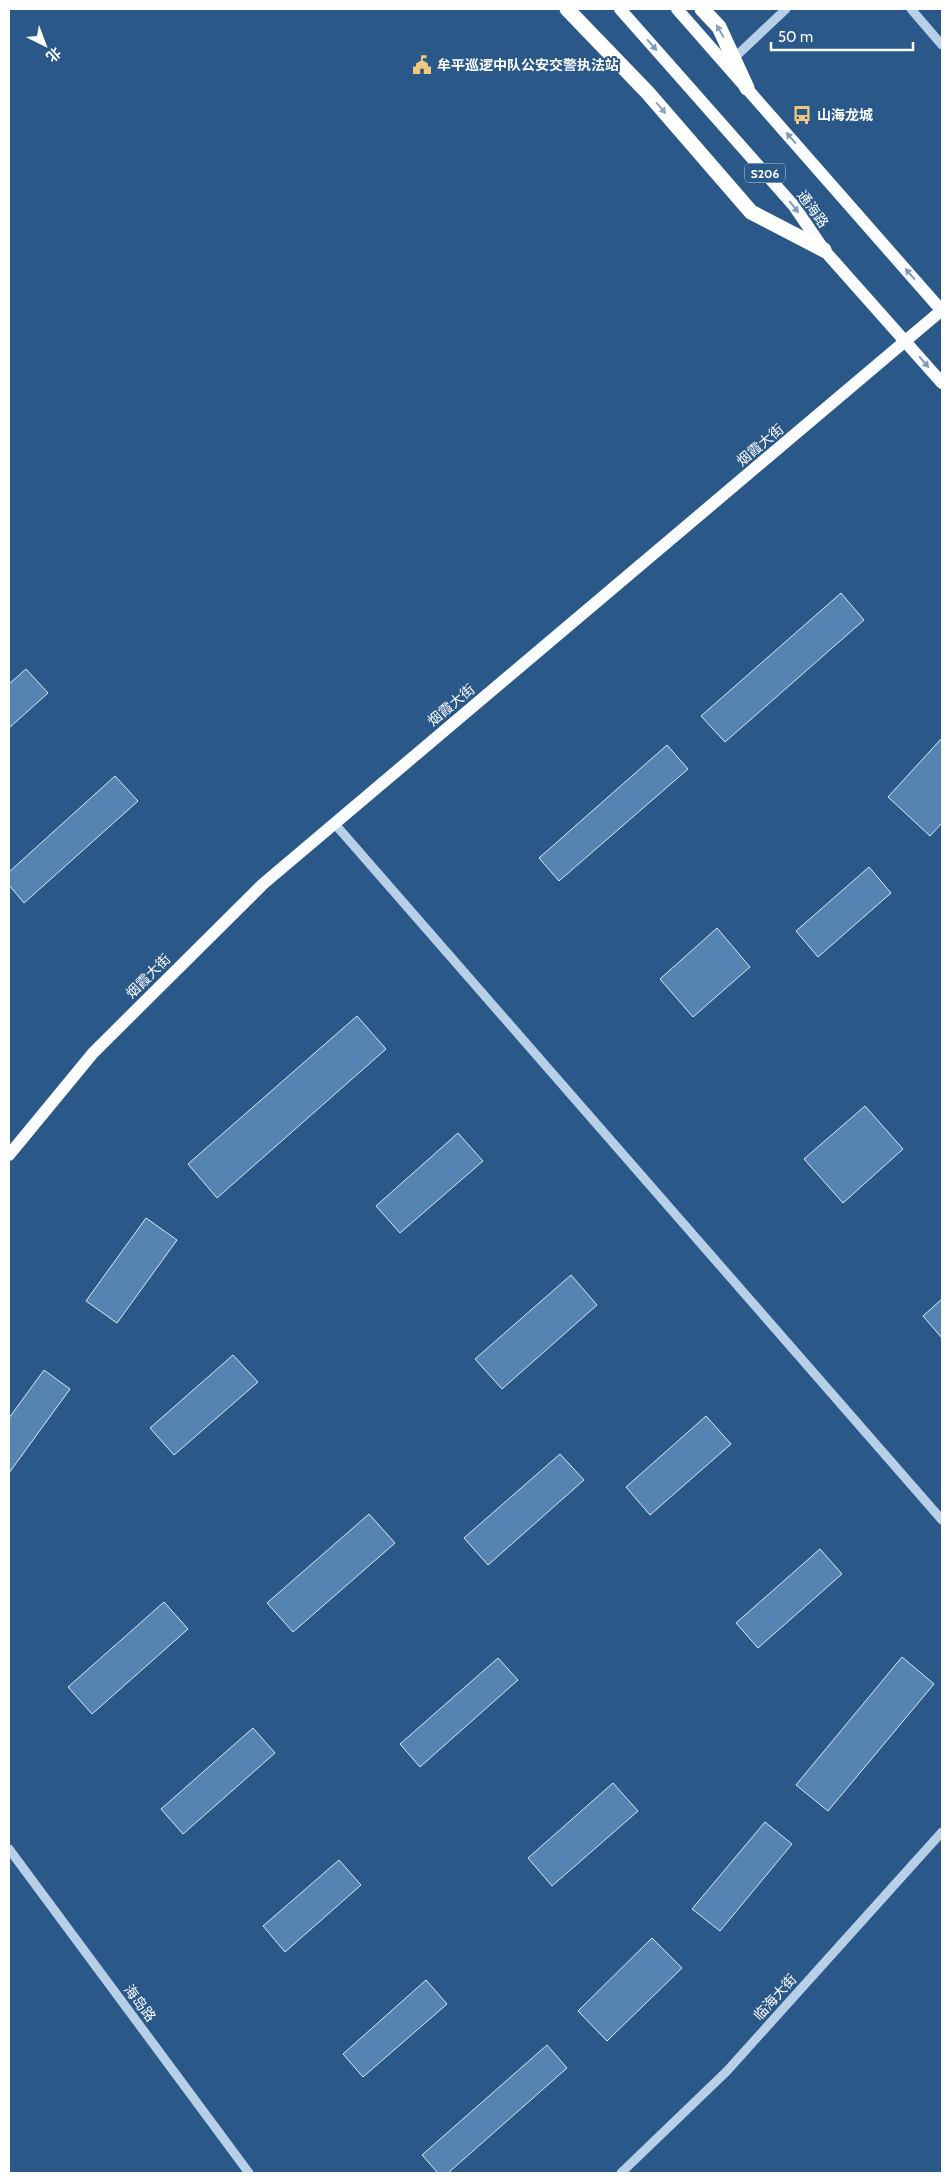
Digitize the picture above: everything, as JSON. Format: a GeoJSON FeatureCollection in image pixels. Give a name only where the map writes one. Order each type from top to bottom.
{"type":"FeatureCollection","features":[{"type":"Feature","properties":{"kind":"highway"},"geometry":{"type":"LineString","coordinates":[[567,9],[648,93],[751,212],[824,250]]}},
{"type":"Feature","properties":{"kind":"highway"},"geometry":{"type":"LineString","coordinates":[[702,9],[719,27],[730,62],[747,88]]}},
{"type":"Feature","properties":{"kind":"main road","name":"通海路"},"geometry":{"type":"LineString","coordinates":[[620,9],[794,206],[824,250],[942,382]]}},
{"type":"Feature","properties":{"kind":"main road"},"geometry":{"type":"LineString","coordinates":[[677,9],[730,62]]}},
{"type":"Feature","properties":{"kind":"main road","name":"通海路"},"geometry":{"type":"LineString","coordinates":[[747,88],[942,310]]}},
{"type":"Feature","properties":{"kind":"main road","name":"烟霞大街"},"geometry":{"type":"LineString","coordinates":[[9,1155],[93,1052],[263,884],[942,310]]}},
{"type":"Feature","properties":{"kind":"street"},"geometry":{"type":"LineString","coordinates":[[730,62],[786,9]]}},
{"type":"Feature","properties":{"kind":"street"},"geometry":{"type":"LineString","coordinates":[[911,9],[942,45]]}},
{"type":"Feature","properties":{"kind":"street"},"geometry":{"type":"LineString","coordinates":[[334,824],[942,1520]]}},
{"type":"Feature","properties":{"kind":"street","name":"临海大街"},"geometry":{"type":"LineString","coordinates":[[621,2173],[727,2071],[942,1832]]}},
{"type":"Feature","properties":{"kind":"street","name":"海岛路"},"geometry":{"type":"LineString","coordinates":[[9,1849],[249,2173]]}},
{"type":"Feature","properties":{"kind":"building"},"geometry":{"type":"Polygon","coordinates":[[[841,593],[864,620],[725,742],[701,716],[841,593]]]}},
{"type":"Feature","properties":{"kind":"building"},"geometry":{"type":"Polygon","coordinates":[[[26,669],[48,693],[9,728],[9,684],[26,669]]]}},
{"type":"Feature","properties":{"kind":"building"},"geometry":{"type":"Polygon","coordinates":[[[942,738],[942,823],[930,836],[888,797],[942,738]]]}},
{"type":"Feature","properties":{"kind":"building"},"geometry":{"type":"Polygon","coordinates":[[[667,745],[688,769],[559,881],[539,858],[667,745]]]}},
{"type":"Feature","properties":{"kind":"building"},"geometry":{"type":"Polygon","coordinates":[[[115,776],[138,801],[24,903],[9,885],[9,872],[115,776]]]}},
{"type":"Feature","properties":{"kind":"building"},"geometry":{"type":"Polygon","coordinates":[[[869,867],[891,893],[818,957],[796,931],[869,867]]]}},
{"type":"Feature","properties":{"kind":"building"},"geometry":{"type":"Polygon","coordinates":[[[717,928],[750,967],[693,1017],[660,979],[717,928]]]}},
{"type":"Feature","properties":{"kind":"building"},"geometry":{"type":"Polygon","coordinates":[[[357,1016],[386,1049],[217,1198],[188,1164],[357,1016]]]}},
{"type":"Feature","properties":{"kind":"building"},"geometry":{"type":"Polygon","coordinates":[[[865,1106],[903,1149],[843,1203],[804,1159],[865,1106]]]}},
{"type":"Feature","properties":{"kind":"building"},"geometry":{"type":"Polygon","coordinates":[[[458,1133],[483,1161],[400,1233],[376,1206],[458,1133]]]}},
{"type":"Feature","properties":{"kind":"building"},"geometry":{"type":"Polygon","coordinates":[[[146,1218],[177,1240],[117,1323],[86,1301],[146,1218]]]}},
{"type":"Feature","properties":{"kind":"building"},"geometry":{"type":"Polygon","coordinates":[[[571,1275],[597,1305],[502,1389],[475,1359],[571,1275]]]}},
{"type":"Feature","properties":{"kind":"building"},"geometry":{"type":"Polygon","coordinates":[[[942,1299],[942,1338],[923,1316],[942,1299]]]}},
{"type":"Feature","properties":{"kind":"building"},"geometry":{"type":"Polygon","coordinates":[[[233,1355],[258,1382],[174,1455],[150,1428],[233,1355]]]}},
{"type":"Feature","properties":{"kind":"building"},"geometry":{"type":"Polygon","coordinates":[[[44,1370],[70,1389],[9,1473],[9,1418],[44,1370]]]}},
{"type":"Feature","properties":{"kind":"building"},"geometry":{"type":"Polygon","coordinates":[[[706,1416],[731,1444],[650,1515],[626,1487],[706,1416]]]}},
{"type":"Feature","properties":{"kind":"building"},"geometry":{"type":"Polygon","coordinates":[[[560,1454],[584,1480],[488,1565],[464,1538],[560,1454]]]}},
{"type":"Feature","properties":{"kind":"building"},"geometry":{"type":"Polygon","coordinates":[[[369,1514],[395,1543],[293,1632],[267,1603],[369,1514]]]}},
{"type":"Feature","properties":{"kind":"building"},"geometry":{"type":"Polygon","coordinates":[[[820,1549],[842,1574],[758,1648],[736,1623],[820,1549]]]}},
{"type":"Feature","properties":{"kind":"building"},"geometry":{"type":"Polygon","coordinates":[[[164,1602],[188,1629],[92,1714],[68,1687],[164,1602]]]}},
{"type":"Feature","properties":{"kind":"building"},"geometry":{"type":"Polygon","coordinates":[[[902,1657],[934,1684],[828,1811],[796,1785],[902,1657]]]}},
{"type":"Feature","properties":{"kind":"building"},"geometry":{"type":"Polygon","coordinates":[[[498,1658],[518,1680],[420,1767],[400,1744],[498,1658]]]}},
{"type":"Feature","properties":{"kind":"building"},"geometry":{"type":"Polygon","coordinates":[[[253,1728],[275,1753],[183,1834],[161,1809],[253,1728]]]}},
{"type":"Feature","properties":{"kind":"building"},"geometry":{"type":"Polygon","coordinates":[[[613,1783],[638,1811],[552,1886],[528,1858],[613,1783]]]}},
{"type":"Feature","properties":{"kind":"building"},"geometry":{"type":"Polygon","coordinates":[[[765,1822],[792,1844],[720,1931],[692,1909],[765,1822]]]}},
{"type":"Feature","properties":{"kind":"building"},"geometry":{"type":"Polygon","coordinates":[[[339,1860],[361,1885],[285,1952],[263,1926],[339,1860]]]}},
{"type":"Feature","properties":{"kind":"building"},"geometry":{"type":"Polygon","coordinates":[[[652,1938],[682,1968],[607,2041],[578,2011],[652,1938]]]}},
{"type":"Feature","properties":{"kind":"building"},"geometry":{"type":"Polygon","coordinates":[[[426,1980],[447,2004],[363,2077],[343,2054],[426,1980]]]}},
{"type":"Feature","properties":{"kind":"building"},"geometry":{"type":"Polygon","coordinates":[[[547,2045],[567,2068],[448,2173],[438,2173],[422,2155],[547,2045]]]}},
{"type":"Feature","properties":{"kind":"place","name":"牟平巡逻中队公安交警执法站"},"geometry":{"type":"Point","coordinates":[422,65]}},
{"type":"Feature","properties":{"kind":"place","name":"山海龙城"},"geometry":{"type":"Point","coordinates":[802,115]}}]}
